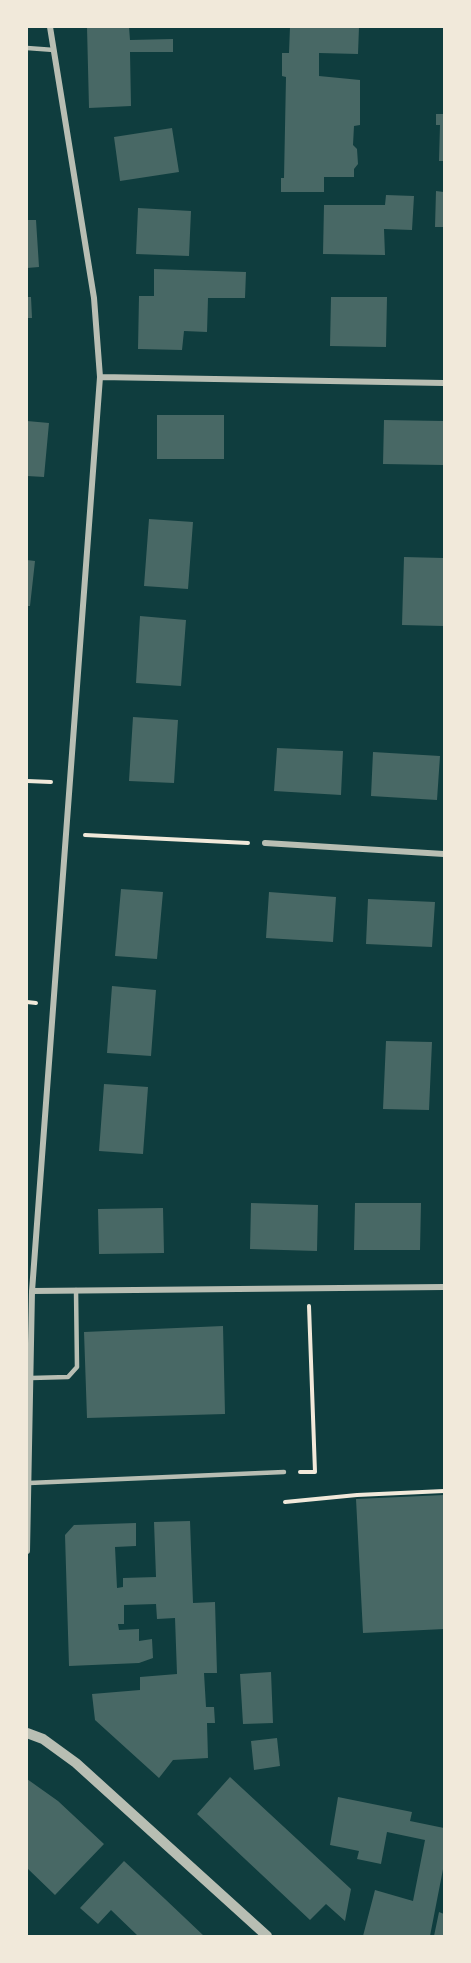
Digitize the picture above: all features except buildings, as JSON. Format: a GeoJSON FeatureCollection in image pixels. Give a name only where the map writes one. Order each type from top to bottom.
{"type":"FeatureCollection","features":[{"type":"Feature","properties":{"kind":"street"},"geometry":{"type":"LineString","coordinates":[[27,1551],[32,1291],[100,377],[94,298],[50,27]]}},
{"type":"Feature","properties":{"kind":"street"},"geometry":{"type":"LineString","coordinates":[[100,377],[444,383]]}},
{"type":"Feature","properties":{"kind":"street"},"geometry":{"type":"LineString","coordinates":[[265,843],[444,854]]}},
{"type":"Feature","properties":{"kind":"street"},"geometry":{"type":"LineString","coordinates":[[32,1291],[444,1287]]}},
{"type":"Feature","properties":{"kind":"street"},"geometry":{"type":"LineString","coordinates":[[27,1733],[44,1738],[76,1762],[267,1936]]}},
{"type":"Feature","properties":{"kind":"lane"},"geometry":{"type":"LineString","coordinates":[[27,48],[54,50]]}},
{"type":"Feature","properties":{"kind":"lane"},"geometry":{"type":"LineString","coordinates":[[31,1378],[68,1377],[76,1367],[76,1290]]}},
{"type":"Feature","properties":{"kind":"lane"},"geometry":{"type":"LineString","coordinates":[[29,1483],[284,1472]]}},
{"type":"Feature","properties":{"kind":"path"},"geometry":{"type":"LineString","coordinates":[[66,834],[265,843]]}},
{"type":"Feature","properties":{"kind":"path"},"geometry":{"type":"LineString","coordinates":[[284,1472],[315,1472],[308,1287]]}},
{"type":"Feature","properties":{"kind":"path"},"geometry":{"type":"LineString","coordinates":[[285,1502],[357,1495],[444,1491]]}}]}
